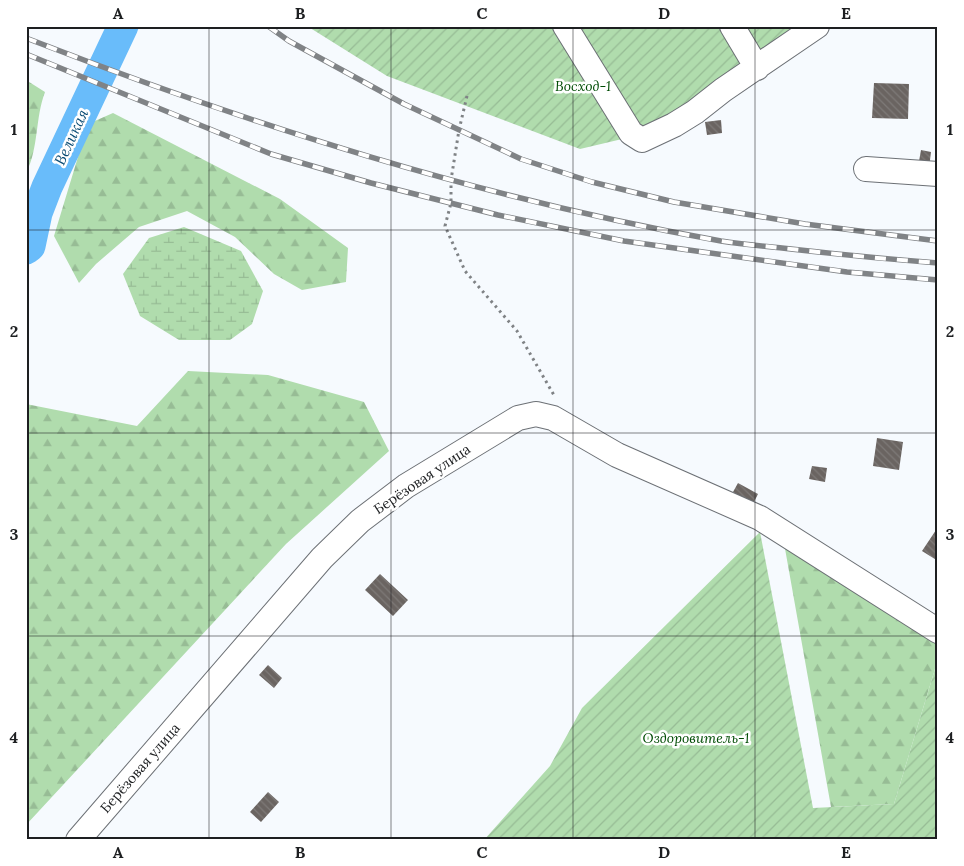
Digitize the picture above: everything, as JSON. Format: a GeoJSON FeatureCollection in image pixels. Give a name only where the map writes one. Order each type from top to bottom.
{"type":"FeatureCollection","features":[{"type":"Feature","properties":{"kind":"street"},"geometry":{"type":"LineString","coordinates":[[565,26],[631,133],[642,140],[674,125],[695,112],[723,90],[816,26]]}},
{"type":"Feature","properties":{"kind":"street"},"geometry":{"type":"LineString","coordinates":[[732,26],[757,68]]}},
{"type":"Feature","properties":{"kind":"street"},"geometry":{"type":"LineString","coordinates":[[866,169],[938,174]]}},
{"type":"Feature","properties":{"kind":"street","name":"Берёзовая улица"},"geometry":{"type":"LineString","coordinates":[[78,840],[322,558],[360,521],[406,486],[518,418],[536,414],[553,418],[617,455],[760,518],[938,631]]}},
{"type":"Feature","properties":{"kind":"path"},"geometry":{"type":"LineString","coordinates":[[467,96],[451,180],[451,204],[445,226],[465,271],[516,331],[553,393],[569,427]]}},
{"type":"Feature","properties":{"kind":"green space","name":"Восход-1"},"geometry":{"type":"Polygon","coordinates":[[[307,26],[808,26],[639,135],[580,149],[387,76],[307,26]]]}},
{"type":"Feature","properties":{"kind":"green space"},"geometry":{"type":"Polygon","coordinates":[[[26,80],[45,92],[33,153],[26,173],[26,80]]]}},
{"type":"Feature","properties":{"kind":"green space"},"geometry":{"type":"Polygon","coordinates":[[[113,113],[280,199],[348,248],[346,282],[302,290],[274,274],[235,237],[187,211],[139,227],[96,264],[79,283],[54,236],[88,124],[113,113]]]}},
{"type":"Feature","properties":{"kind":"green space"},"geometry":{"type":"Polygon","coordinates":[[[184,227],[241,251],[263,291],[252,324],[230,340],[179,340],[140,316],[123,274],[149,238],[184,227]]]}},
{"type":"Feature","properties":{"kind":"green space"},"geometry":{"type":"Polygon","coordinates":[[[188,371],[268,375],[364,402],[389,451],[286,544],[26,825],[26,404],[137,426],[188,371]]]}},
{"type":"Feature","properties":{"kind":"green space","name":"Оздоровитель-1"},"geometry":{"type":"Polygon","coordinates":[[[760,532],[813,808],[894,804],[938,659],[938,840],[484,840],[550,766],[582,708],[760,532]]]}},
{"type":"Feature","properties":{"kind":"green space"},"geometry":{"type":"Polygon","coordinates":[[[784,543],[938,643],[938,659],[894,804],[831,807],[784,543]]]}},
{"type":"Feature","properties":{"kind":"building"},"geometry":{"type":"Polygon","coordinates":[[[874,83],[909,84],[908,119],[872,118],[874,83]]]}},
{"type":"Feature","properties":{"kind":"building"},"geometry":{"type":"Polygon","coordinates":[[[721,120],[722,133],[707,135],[705,122],[721,120]]]}},
{"type":"Feature","properties":{"kind":"building"},"geometry":{"type":"Polygon","coordinates":[[[921,150],[931,152],[929,168],[918,167],[921,150]]]}},
{"type":"Feature","properties":{"kind":"building"},"geometry":{"type":"Polygon","coordinates":[[[877,438],[903,442],[899,470],[873,466],[877,438]]]}},
{"type":"Feature","properties":{"kind":"building"},"geometry":{"type":"Polygon","coordinates":[[[937,459],[938,472],[935,472],[937,459]]]}},
{"type":"Feature","properties":{"kind":"building"},"geometry":{"type":"Polygon","coordinates":[[[812,466],[827,468],[825,482],[809,479],[812,466]]]}},
{"type":"Feature","properties":{"kind":"building"},"geometry":{"type":"Polygon","coordinates":[[[738,483],[758,494],[753,504],[733,492],[738,483]]]}},
{"type":"Feature","properties":{"kind":"building"},"geometry":{"type":"Polygon","coordinates":[[[936,530],[938,531],[938,561],[922,551],[936,530]]]}},
{"type":"Feature","properties":{"kind":"building"},"geometry":{"type":"Polygon","coordinates":[[[380,574],[408,600],[393,616],[365,590],[380,574]]]}},
{"type":"Feature","properties":{"kind":"building"},"geometry":{"type":"Polygon","coordinates":[[[268,665],[282,678],[274,688],[259,675],[268,665]]]}},
{"type":"Feature","properties":{"kind":"building"},"geometry":{"type":"Polygon","coordinates":[[[268,792],[279,802],[261,822],[250,812],[268,792]]]}},
{"type":"Feature","properties":{"kind":"waterway","name":"Великая"},"geometry":{"type":"LineString","coordinates":[[26,249],[30,246],[37,213],[47,187],[123,26]]}},
{"type":"Feature","properties":{"kind":"railway"},"geometry":{"type":"LineString","coordinates":[[268,26],[289,41],[404,104],[521,159],[592,182],[674,202],[805,224],[938,241]]}},
{"type":"Feature","properties":{"kind":"railway"},"geometry":{"type":"LineString","coordinates":[[26,38],[196,101],[282,129],[456,181],[544,204],[632,224],[721,241],[938,263]]}},
{"type":"Feature","properties":{"kind":"railway"},"geometry":{"type":"LineString","coordinates":[[26,54],[271,154],[371,183],[498,215],[624,241],[847,272],[938,280]]}}]}
